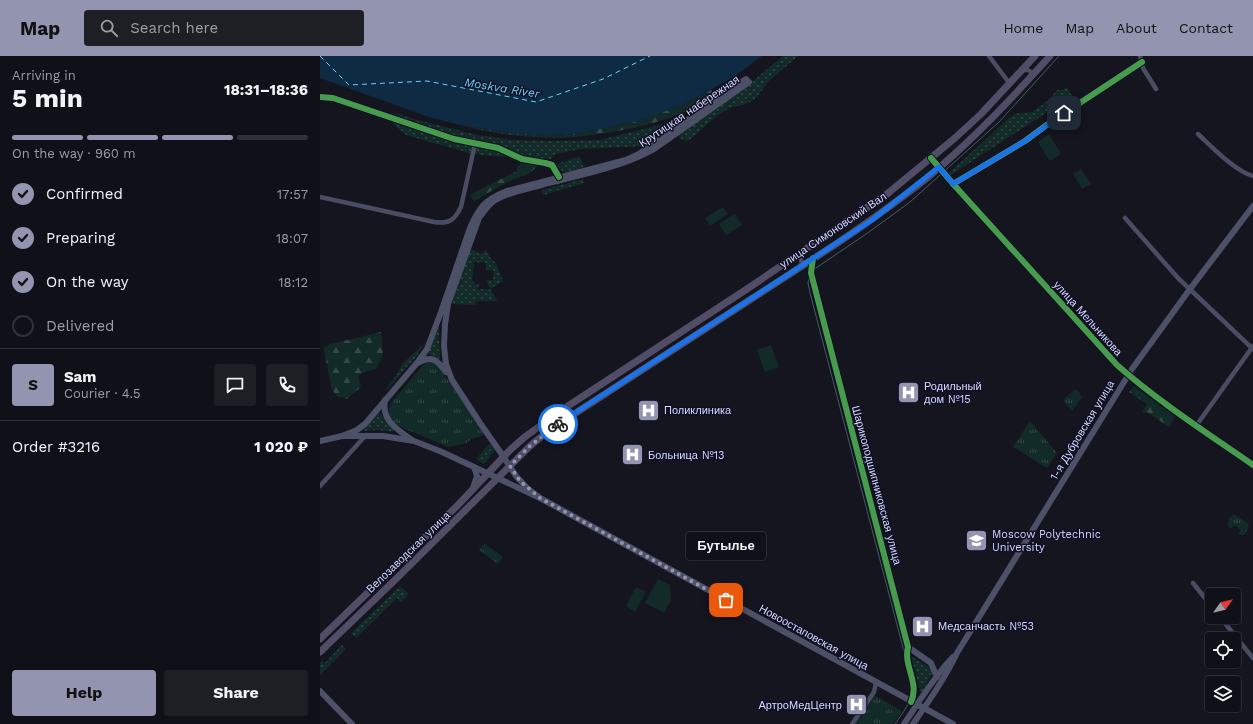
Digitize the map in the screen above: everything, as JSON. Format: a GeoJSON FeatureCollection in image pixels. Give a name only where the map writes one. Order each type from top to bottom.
{"type":"FeatureCollection","features":[{"type":"Feature","properties":{"kind":"main road","name":"улица Симоновский Вал"},"geometry":{"type":"LineString","coordinates":[[504,456],[526,436],[568,406],[888,194],[981,114],[1036,56]]}},
{"type":"Feature","properties":{"kind":"main road","name":"улица Симоновский Вал"},"geometry":{"type":"LineString","coordinates":[[510,466],[532,444],[566,418],[872,220],[939,167],[989,122],[1050,56]]}},
{"type":"Feature","properties":{"kind":"main road","name":"Крутицкая набережная"},"geometry":{"type":"LineString","coordinates":[[342,436],[357,430],[365,424],[417,363],[428,345],[475,216],[495,195],[508,190],[627,162],[642,156],[654,149],[747,81]]}},
{"type":"Feature","properties":{"kind":"main road","name":"улица Мельникова"},"geometry":{"type":"LineString","coordinates":[[931,158],[1117,365],[1196,426],[1253,465]]}},
{"type":"Feature","properties":{"kind":"main road","name":"Крутицкая набережная"},"geometry":{"type":"LineString","coordinates":[[452,380],[444,358],[445,324],[448,304],[466,250],[479,218],[487,207],[497,198],[560,178]]}},
{"type":"Feature","properties":{"kind":"main road"},"geometry":{"type":"LineString","coordinates":[[888,194],[893,193],[896,195],[897,200],[894,202]]}},
{"type":"Feature","properties":{"kind":"main road","name":"1-я Дубровская улица"},"geometry":{"type":"LineString","coordinates":[[924,709],[1128,375],[1190,289],[1253,206]]}},
{"type":"Feature","properties":{"kind":"main road"},"geometry":{"type":"LineString","coordinates":[[799,267],[811,273],[813,258]]}},
{"type":"Feature","properties":{"kind":"main road","name":"Шарикоподшипниковская улица"},"geometry":{"type":"LineString","coordinates":[[811,273],[908,647]]}},
{"type":"Feature","properties":{"kind":"main road"},"geometry":{"type":"LineString","coordinates":[[739,294],[737,298],[738,302],[741,304],[745,303]]}},
{"type":"Feature","properties":{"kind":"main road"},"geometry":{"type":"LineString","coordinates":[[417,363],[426,359],[436,360],[452,380]]}},
{"type":"Feature","properties":{"kind":"main road","name":"Новоостаповская улица"},"geometry":{"type":"LineString","coordinates":[[452,380],[520,481],[540,498]]}},
{"type":"Feature","properties":{"kind":"main road"},"geometry":{"type":"LineString","coordinates":[[385,400],[384,411],[388,420],[392,425],[414,441]]}},
{"type":"Feature","properties":{"kind":"main road"},"geometry":{"type":"LineString","coordinates":[[320,440],[342,436],[366,435],[384,436],[414,441]]}},
{"type":"Feature","properties":{"kind":"main road","name":"Новоостаповская улица"},"geometry":{"type":"LineString","coordinates":[[414,441],[540,498],[952,724]]}},
{"type":"Feature","properties":{"kind":"main road","name":"Велозаводская улица"},"geometry":{"type":"LineString","coordinates":[[320,639],[410,553],[504,456]]}},
{"type":"Feature","properties":{"kind":"main road","name":"Велозаводская улица"},"geometry":{"type":"LineString","coordinates":[[320,652],[510,466]]}},
{"type":"Feature","properties":{"kind":"main road"},"geometry":{"type":"LineString","coordinates":[[471,491],[477,476],[474,467]]}},
{"type":"Feature","properties":{"kind":"main road"},"geometry":{"type":"LineString","coordinates":[[908,647],[931,663],[947,664]]}},
{"type":"Feature","properties":{"kind":"main road","name":"1-я Дубровская улица"},"geometry":{"type":"LineString","coordinates":[[917,705],[947,664],[957,653]]}},
{"type":"Feature","properties":{"kind":"main road"},"geometry":{"type":"LineString","coordinates":[[931,663],[937,677]]}},
{"type":"Feature","properties":{"kind":"main road"},"geometry":{"type":"LineString","coordinates":[[320,691],[352,724]]}},
{"type":"Feature","properties":{"kind":"main road"},"geometry":{"type":"LineString","coordinates":[[904,724],[917,705]]}},
{"type":"Feature","properties":{"kind":"main road"},"geometry":{"type":"LineString","coordinates":[[913,724],[924,709]]}},
{"type":"Feature","properties":{"kind":"street"},"geometry":{"type":"LineString","coordinates":[[989,56],[1010,84]]}},
{"type":"Feature","properties":{"kind":"street"},"geometry":{"type":"LineString","coordinates":[[1043,56],[1050,56]]}},
{"type":"Feature","properties":{"kind":"street"},"geometry":{"type":"LineString","coordinates":[[1140,56],[1143,68],[1156,89]]}},
{"type":"Feature","properties":{"kind":"street"},"geometry":{"type":"LineString","coordinates":[[953,184],[1025,141],[1048,124],[1142,62]]}},
{"type":"Feature","properties":{"kind":"street"},"geometry":{"type":"LineString","coordinates":[[1022,71],[1026,69],[1030,71],[1032,74],[1030,79]]}},
{"type":"Feature","properties":{"kind":"street"},"geometry":{"type":"LineString","coordinates":[[320,97],[333,98],[454,139],[498,148],[522,159],[545,162],[552,165],[560,178]]}},
{"type":"Feature","properties":{"kind":"street"},"geometry":{"type":"LineString","coordinates":[[1198,134],[1212,148],[1242,172],[1253,176]]}},
{"type":"Feature","properties":{"kind":"street"},"geometry":{"type":"LineString","coordinates":[[320,197],[434,222],[448,222],[457,215],[460,207],[475,144]]}},
{"type":"Feature","properties":{"kind":"street"},"geometry":{"type":"LineString","coordinates":[[1125,218],[1178,278],[1252,348],[1196,426]]}},
{"type":"Feature","properties":{"kind":"street"},"geometry":{"type":"LineString","coordinates":[[793,258],[798,257],[801,259],[802,264],[799,267]]}},
{"type":"Feature","properties":{"kind":"street"},"geometry":{"type":"LineString","coordinates":[[320,486],[366,435]]}},
{"type":"Feature","properties":{"kind":"street"},"geometry":{"type":"LineString","coordinates":[[526,436],[523,440],[524,444],[528,446],[532,444]]}},
{"type":"Feature","properties":{"kind":"street"},"geometry":{"type":"LineString","coordinates":[[1192,583],[1205,599]]}},
{"type":"Feature","properties":{"kind":"street"},"geometry":{"type":"LineString","coordinates":[[1226,624],[1253,658]]}},
{"type":"Feature","properties":{"kind":"street","name":"Шарикоподшипниковская улица"},"geometry":{"type":"LineString","coordinates":[[908,647],[907,659],[914,690],[911,702]]}},
{"type":"Feature","properties":{"kind":"street"},"geometry":{"type":"LineString","coordinates":[[852,724],[874,692],[876,683]]}},
{"type":"Feature","properties":{"kind":"green space"},"geometry":{"type":"Polygon","coordinates":[[[783,56],[798,56],[775,75],[752,101],[729,108],[721,113],[688,141],[681,139],[678,135],[753,81],[783,56]]]}},
{"type":"Feature","properties":{"kind":"green space"},"geometry":{"type":"Polygon","coordinates":[[[1067,87],[1072,96],[951,175],[949,173],[1010,117],[1018,113],[1032,112],[1050,99],[1057,90],[1063,90],[1067,87]]]}},
{"type":"Feature","properties":{"kind":"green space"},"geometry":{"type":"Polygon","coordinates":[[[711,90],[716,94],[715,97],[699,106],[665,119],[630,129],[576,137],[575,134],[639,121],[684,104],[711,90]]]}},
{"type":"Feature","properties":{"kind":"green space"},"geometry":{"type":"Polygon","coordinates":[[[396,113],[477,135],[511,140],[600,140],[680,120],[681,121],[644,146],[581,149],[555,154],[551,159],[489,156],[469,153],[406,135],[392,123],[396,113]]]}},
{"type":"Feature","properties":{"kind":"green space"},"geometry":{"type":"Polygon","coordinates":[[[460,125],[512,133],[548,135],[575,134],[576,137],[526,137],[507,135],[460,125]]]}},
{"type":"Feature","properties":{"kind":"green space"},"geometry":{"type":"Polygon","coordinates":[[[1049,134],[1061,154],[1050,161],[1038,142],[1049,134]]]}},
{"type":"Feature","properties":{"kind":"green space"},"geometry":{"type":"Polygon","coordinates":[[[579,157],[584,168],[563,172],[558,167],[559,163],[579,157]]]}},
{"type":"Feature","properties":{"kind":"green space"},"geometry":{"type":"Polygon","coordinates":[[[522,163],[538,164],[536,168],[529,173],[506,183],[474,201],[471,197],[471,194],[517,171],[517,167],[522,163]]]}},
{"type":"Feature","properties":{"kind":"green space"},"geometry":{"type":"Polygon","coordinates":[[[1081,169],[1091,184],[1082,189],[1073,174],[1081,169]]]}},
{"type":"Feature","properties":{"kind":"green space"},"geometry":{"type":"Polygon","coordinates":[[[583,179],[584,183],[543,195],[542,190],[583,179]]]}},
{"type":"Feature","properties":{"kind":"green space"},"geometry":{"type":"Polygon","coordinates":[[[723,207],[728,214],[710,226],[705,218],[723,207]]]}},
{"type":"Feature","properties":{"kind":"green space"},"geometry":{"type":"Polygon","coordinates":[[[735,214],[742,225],[726,235],[719,224],[735,214]]]}},
{"type":"Feature","properties":{"kind":"green space"},"geometry":{"type":"Polygon","coordinates":[[[470,249],[481,254],[486,250],[491,259],[496,263],[503,281],[490,289],[498,301],[476,301],[475,305],[452,304],[470,249]],[[474,262],[472,280],[475,284],[480,284],[477,289],[490,289],[486,280],[493,280],[494,271],[486,270],[486,263],[474,262]]]}},
{"type":"Feature","properties":{"kind":"green space"},"geometry":{"type":"Polygon","coordinates":[[[437,326],[439,327],[439,359],[430,355],[428,351],[437,326]]]}},
{"type":"Feature","properties":{"kind":"green space"},"geometry":{"type":"Polygon","coordinates":[[[381,332],[383,355],[376,369],[359,375],[361,387],[347,399],[338,397],[332,390],[324,350],[325,347],[331,344],[381,332]]]}},
{"type":"Feature","properties":{"kind":"green space"},"geometry":{"type":"Polygon","coordinates":[[[425,343],[416,357],[387,390],[386,389],[398,373],[402,364],[425,343]]]}},
{"type":"Feature","properties":{"kind":"green space"},"geometry":{"type":"Polygon","coordinates":[[[771,345],[779,367],[765,372],[757,350],[771,345]]]}},
{"type":"Feature","properties":{"kind":"green space"},"geometry":{"type":"Polygon","coordinates":[[[429,361],[437,363],[484,435],[471,439],[467,443],[448,447],[403,428],[393,422],[388,414],[390,404],[423,365],[429,361]]]}},
{"type":"Feature","properties":{"kind":"green space"},"geometry":{"type":"Polygon","coordinates":[[[1134,386],[1175,417],[1169,427],[1147,412],[1142,412],[1147,404],[1129,392],[1134,386]]]}},
{"type":"Feature","properties":{"kind":"green space"},"geometry":{"type":"Polygon","coordinates":[[[1076,389],[1082,397],[1072,411],[1063,400],[1076,389]]]}},
{"type":"Feature","properties":{"kind":"green space"},"geometry":{"type":"Polygon","coordinates":[[[378,413],[381,414],[385,421],[394,429],[393,432],[379,430],[364,431],[363,429],[378,413]]]}},
{"type":"Feature","properties":{"kind":"green space"},"geometry":{"type":"Polygon","coordinates":[[[1030,421],[1057,453],[1047,468],[1013,447],[1030,421]]]}},
{"type":"Feature","properties":{"kind":"green space"},"geometry":{"type":"Polygon","coordinates":[[[489,444],[492,445],[495,450],[484,464],[476,459],[489,444]]]}},
{"type":"Feature","properties":{"kind":"green space"},"geometry":{"type":"Polygon","coordinates":[[[1234,514],[1249,524],[1244,535],[1238,534],[1241,530],[1234,525],[1231,529],[1228,526],[1229,519],[1234,514]]]}},
{"type":"Feature","properties":{"kind":"green space"},"geometry":{"type":"Polygon","coordinates":[[[484,543],[503,557],[498,564],[479,550],[484,543]]]}},
{"type":"Feature","properties":{"kind":"green space"},"geometry":{"type":"Polygon","coordinates":[[[658,579],[670,585],[671,600],[664,613],[645,603],[658,579]]]}},
{"type":"Feature","properties":{"kind":"green space"},"geometry":{"type":"Polygon","coordinates":[[[400,586],[409,594],[401,602],[397,598],[356,638],[351,633],[400,586]]]}},
{"type":"Feature","properties":{"kind":"green space"},"geometry":{"type":"Polygon","coordinates":[[[636,587],[646,592],[635,612],[626,606],[636,587]]]}},
{"type":"Feature","properties":{"kind":"green space"},"geometry":{"type":"Polygon","coordinates":[[[342,645],[346,649],[320,675],[320,663],[322,660],[325,663],[342,645]]]}},
{"type":"Feature","properties":{"kind":"green space"},"geometry":{"type":"Polygon","coordinates":[[[911,656],[930,668],[933,673],[921,694],[911,656]]]}},
{"type":"Feature","properties":{"kind":"green space"},"geometry":{"type":"Polygon","coordinates":[[[874,695],[902,711],[893,724],[855,724],[874,695]]]}},
{"type":"Feature","properties":{"kind":"water","name":"Moskva River"},"geometry":{"type":"Polygon","coordinates":[[[320,56],[762,56],[732,78],[684,104],[639,121],[575,134],[548,135],[512,133],[460,125],[429,117],[320,78],[320,56]]]}},
{"type":"Feature","properties":{"kind":"ferry route"},"geometry":{"type":"LineString","coordinates":[[320,56],[349,85],[427,81],[536,102],[603,79],[650,56]]}},
{"type":"Feature","properties":{"kind":"tram line"},"geometry":{"type":"LineString","coordinates":[[895,724],[910,699],[912,693],[912,682],[810,293],[808,283],[809,277],[813,270],[910,202],[999,122],[1059,56]]}},
{"type":"Feature","properties":{"kind":"cycle path"},"geometry":{"type":"LineString","coordinates":[[953,184],[1025,141],[1048,124],[1142,62]]}},
{"type":"Feature","properties":{"kind":"cycle path"},"geometry":{"type":"LineString","coordinates":[[320,97],[333,98],[454,139],[498,148],[522,159],[552,165],[559,177]]}},
{"type":"Feature","properties":{"kind":"cycle path"},"geometry":{"type":"LineString","coordinates":[[931,158],[1117,365],[1166,404],[1253,465]]}},
{"type":"Feature","properties":{"kind":"cycle path"},"geometry":{"type":"LineString","coordinates":[[813,258],[811,273],[908,647],[908,661],[914,688],[911,702]]}},
{"type":"Feature","properties":{"kind":"way so far"},"geometry":{"type":"LineString","coordinates":[[558,424],[530,446],[510,466],[520,481],[540,498],[726,600]]}},
{"type":"Feature","properties":{"kind":"place","name":"Родильный дом №15"},"geometry":{"type":"Point","coordinates":[909,392]}},
{"type":"Feature","properties":{"kind":"place","name":"Поликлиника"},"geometry":{"type":"Point","coordinates":[649,410]}},
{"type":"Feature","properties":{"kind":"place","name":"Больница №13"},"geometry":{"type":"Point","coordinates":[633,455]}},
{"type":"Feature","properties":{"kind":"place","name":"Moscow Polytechnic University"},"geometry":{"type":"Point","coordinates":[977,540]}},
{"type":"Feature","properties":{"kind":"place","name":"Бутылье"},"geometry":{"type":"Point","coordinates":[726,600]}},
{"type":"Feature","properties":{"kind":"place","name":"Медсанчасть №53"},"geometry":{"type":"Point","coordinates":[922,626]}},
{"type":"Feature","properties":{"kind":"place","name":"АртроМедЦентр"},"geometry":{"type":"Point","coordinates":[857,705]}},
{"type":"Feature","properties":{"kind":"route"},"geometry":{"type":"LineString","coordinates":[[558,424],[872,220],[939,167],[953,184],[1025,141],[1064,113]]}}]}
